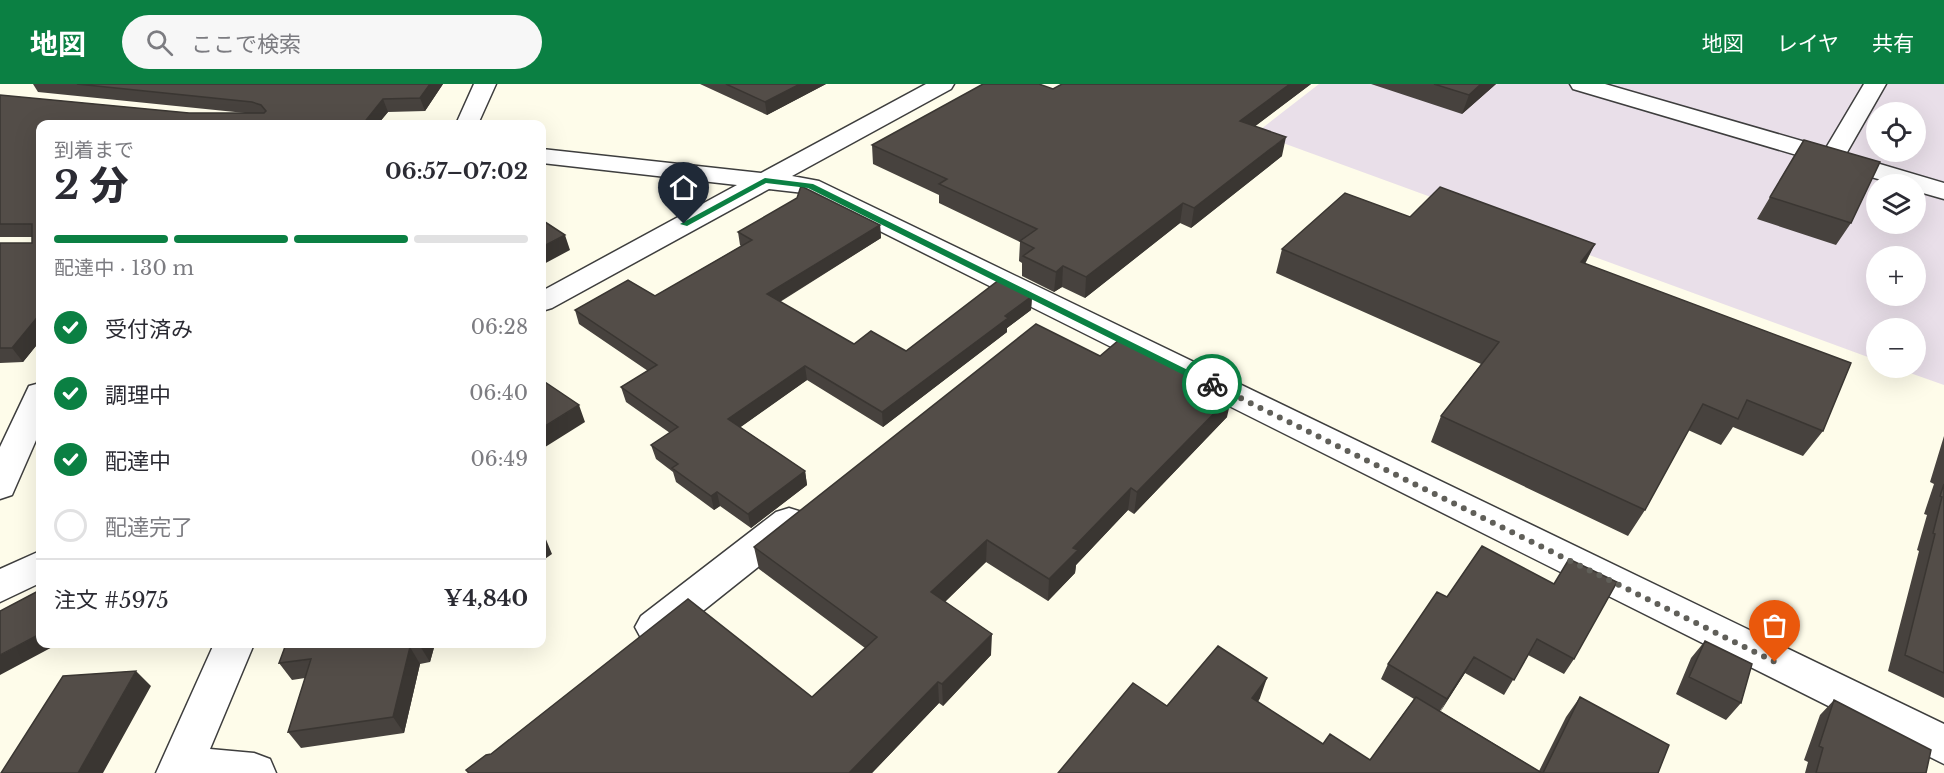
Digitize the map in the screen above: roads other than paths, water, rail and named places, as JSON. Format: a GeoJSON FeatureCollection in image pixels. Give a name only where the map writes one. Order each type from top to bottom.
{"type":"FeatureCollection","features":[{"type":"Feature","properties":{"kind":"street"},"geometry":{"type":"LineString","coordinates":[[468,120],[485,84]]}},
{"type":"Feature","properties":{"kind":"street"},"geometry":{"type":"LineString","coordinates":[[546,300],[943,84]]}},
{"type":"Feature","properties":{"kind":"street"},"geometry":{"type":"LineString","coordinates":[[1581,84],[1944,191]]}},
{"type":"Feature","properties":{"kind":"street"},"geometry":{"type":"LineString","coordinates":[[1832,158],[1875,84]]}},
{"type":"Feature","properties":{"kind":"street"},"geometry":{"type":"LineString","coordinates":[[546,156],[810,186],[1944,745]]}},
{"type":"Feature","properties":{"kind":"street"},"geometry":{"type":"LineString","coordinates":[[1031,331],[1059,309]]}},
{"type":"Feature","properties":{"kind":"street"},"geometry":{"type":"LineString","coordinates":[[0,486],[36,403]]}},
{"type":"Feature","properties":{"kind":"street"},"geometry":{"type":"LineString","coordinates":[[628,648],[815,501]]}},
{"type":"Feature","properties":{"kind":"street"},"geometry":{"type":"LineString","coordinates":[[0,587],[36,568]]}},
{"type":"Feature","properties":{"kind":"street"},"geometry":{"type":"LineString","coordinates":[[232,648],[179,770],[254,773]]}}]}
